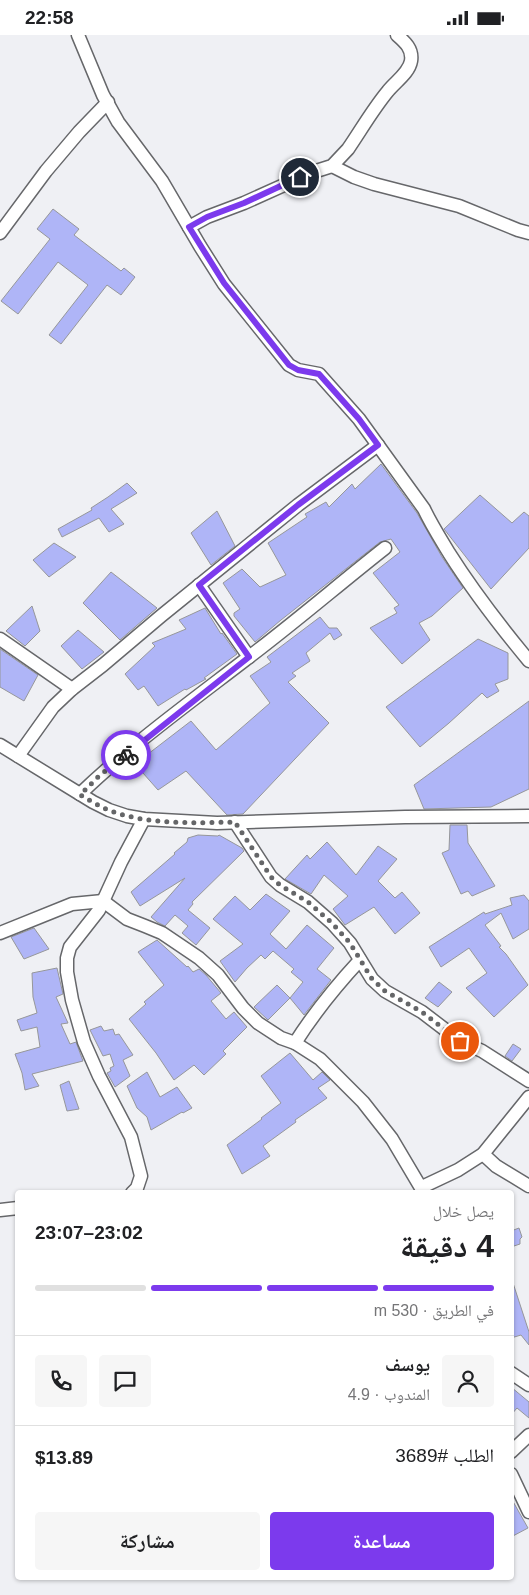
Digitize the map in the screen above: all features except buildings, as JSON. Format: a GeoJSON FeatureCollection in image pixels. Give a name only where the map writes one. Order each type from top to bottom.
{"type":"FeatureCollection","features":[{"type":"Feature","properties":{"kind":"street"},"geometry":{"type":"LineString","coordinates":[[78,35],[103,95],[118,122],[162,181],[224,283],[289,365],[298,370],[319,374],[359,419],[424,509],[466,581],[529,661]]}},
{"type":"Feature","properties":{"kind":"street"},"geometry":{"type":"LineString","coordinates":[[189,227],[207,217],[332,165],[348,149],[388,91],[411,63],[410,49],[406,42],[397,35]]}},
{"type":"Feature","properties":{"kind":"street"},"geometry":{"type":"LineString","coordinates":[[0,233],[78,132],[108,102]]}},
{"type":"Feature","properties":{"kind":"street"},"geometry":{"type":"LineString","coordinates":[[332,165],[354,177],[374,184],[459,206],[529,233]]}},
{"type":"Feature","properties":{"kind":"street"},"geometry":{"type":"LineString","coordinates":[[18,756],[53,707],[72,689],[298,505],[378,445]]}},
{"type":"Feature","properties":{"kind":"street"},"geometry":{"type":"LineString","coordinates":[[80,795],[99,776],[139,743],[385,548]]}},
{"type":"Feature","properties":{"kind":"street"},"geometry":{"type":"LineString","coordinates":[[199,585],[249,657]]}},
{"type":"Feature","properties":{"kind":"street"},"geometry":{"type":"LineString","coordinates":[[0,639],[72,689]]}},
{"type":"Feature","properties":{"kind":"street"},"geometry":{"type":"LineString","coordinates":[[0,745],[80,795],[109,810],[127,816],[157,821],[235,822],[529,815]]}},
{"type":"Feature","properties":{"kind":"street"},"geometry":{"type":"LineString","coordinates":[[134,1190],[141,1176],[131,1137],[99,1076],[84,1042],[66,972],[66,958],[70,947],[90,922],[103,901],[144,819]]}},
{"type":"Feature","properties":{"kind":"street"},"geometry":{"type":"LineString","coordinates":[[235,822],[271,877],[280,885],[308,902],[332,923],[350,943],[372,979],[385,991],[422,1012],[460,1041],[482,1051],[529,1081]]}},
{"type":"Feature","properties":{"kind":"street"},"geometry":{"type":"LineString","coordinates":[[0,933],[72,904],[103,901],[127,919],[162,933],[198,958],[218,975],[243,1009],[258,1023],[320,1059],[363,1102],[392,1139],[423,1190],[483,1154],[529,1097]]}},
{"type":"Feature","properties":{"kind":"street"},"geometry":{"type":"LineString","coordinates":[[295,1043],[334,988],[360,960]]}},
{"type":"Feature","properties":{"kind":"street"},"geometry":{"type":"LineString","coordinates":[[483,1154],[496,1166],[529,1187]]}},
{"type":"Feature","properties":{"kind":"street"},"geometry":{"type":"LineString","coordinates":[[0,1210],[15,1208]]}},
{"type":"Feature","properties":{"kind":"street"},"geometry":{"type":"LineString","coordinates":[[514,1375],[529,1385]]}},
{"type":"Feature","properties":{"kind":"street"},"geometry":{"type":"LineString","coordinates":[[514,1449],[529,1435]]}},
{"type":"Feature","properties":{"kind":"street"},"geometry":{"type":"LineString","coordinates":[[514,1480],[529,1512]]}},
{"type":"Feature","properties":{"kind":"way so far"},"geometry":{"type":"LineString","coordinates":[[126,755],[99,776],[80,795],[109,810],[127,816],[157,821],[235,822],[271,877],[280,885],[308,902],[332,923],[350,943],[372,979],[385,991],[422,1012],[460,1041]]}},
{"type":"Feature","properties":{"kind":"route"},"geometry":{"type":"LineString","coordinates":[[126,755],[249,657],[199,585],[298,505],[378,445],[359,419],[319,374],[298,370],[289,365],[274,348],[224,283],[189,227],[207,217],[244,203],[300,177]]}}]}
